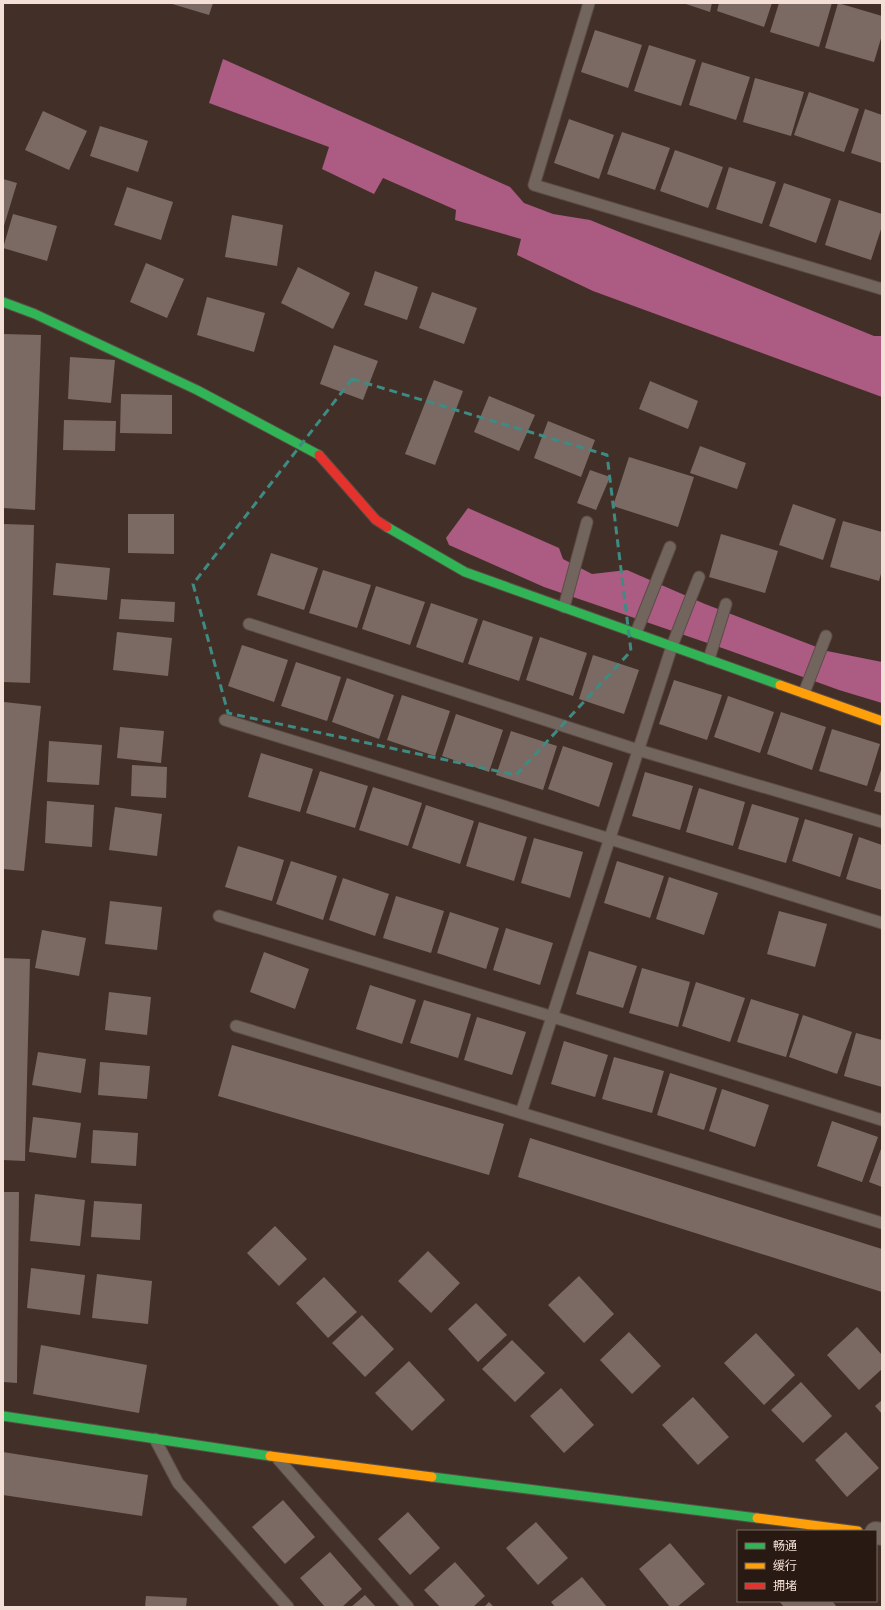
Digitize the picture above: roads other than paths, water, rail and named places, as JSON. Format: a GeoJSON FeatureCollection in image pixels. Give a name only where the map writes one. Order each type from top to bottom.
{"type":"FeatureCollection","features":[{"type":"Feature","properties":{"kind":"street"},"geometry":{"type":"LineString","coordinates":[[3,302],[35,314],[197,390],[318,454],[376,520],[465,572],[882,721]]}},
{"type":"Feature","properties":{"kind":"street"},"geometry":{"type":"LineString","coordinates":[[3,1416],[276,1457],[850,1530]]}},
{"type":"Feature","properties":{"kind":"lane"},"geometry":{"type":"LineString","coordinates":[[589,3],[534,185],[882,289]]}},
{"type":"Feature","properties":{"kind":"lane"},"geometry":{"type":"LineString","coordinates":[[564,607],[587,522]]}},
{"type":"Feature","properties":{"kind":"lane"},"geometry":{"type":"LineString","coordinates":[[636,633],[670,547]]}},
{"type":"Feature","properties":{"kind":"lane"},"geometry":{"type":"LineString","coordinates":[[521,1113],[672,646],[699,577]]}},
{"type":"Feature","properties":{"kind":"lane"},"geometry":{"type":"LineString","coordinates":[[709,659],[726,604]]}},
{"type":"Feature","properties":{"kind":"lane"},"geometry":{"type":"LineString","coordinates":[[249,624],[638,750],[882,822]]}},
{"type":"Feature","properties":{"kind":"lane"},"geometry":{"type":"LineString","coordinates":[[804,693],[826,636]]}},
{"type":"Feature","properties":{"kind":"lane"},"geometry":{"type":"LineString","coordinates":[[225,720],[882,923]]}},
{"type":"Feature","properties":{"kind":"lane"},"geometry":{"type":"LineString","coordinates":[[218,916],[553,1017],[882,1120]]}},
{"type":"Feature","properties":{"kind":"lane"},"geometry":{"type":"LineString","coordinates":[[236,1026],[882,1223]]}},
{"type":"Feature","properties":{"kind":"lane"},"geometry":{"type":"LineString","coordinates":[[155,1438],[178,1483],[288,1607]]}},
{"type":"Feature","properties":{"kind":"lane"},"geometry":{"type":"LineString","coordinates":[[276,1457],[408,1607]]}}]}
